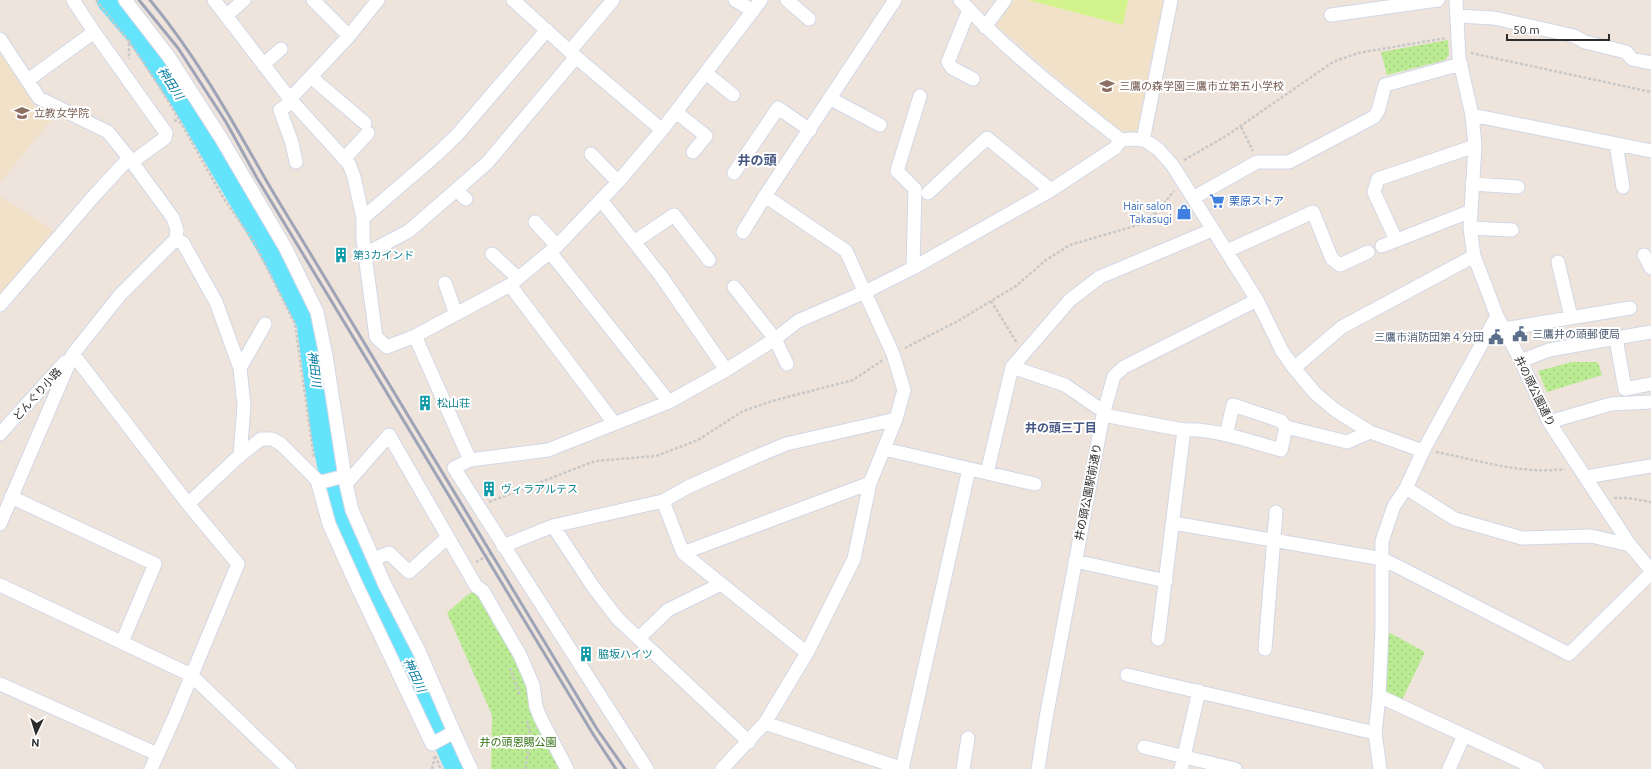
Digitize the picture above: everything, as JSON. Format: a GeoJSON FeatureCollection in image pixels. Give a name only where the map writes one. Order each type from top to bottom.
{"type":"FeatureCollection","features":[{"type":"Feature","properties":{"kind":"street"},"geometry":{"type":"LineString","coordinates":[[0,305],[93,197],[130,160],[165,138],[166,133],[73,0]]}},
{"type":"Feature","properties":{"kind":"street"},"geometry":{"type":"LineString","coordinates":[[125,0],[169,57],[221,138],[285,247],[316,312],[326,356],[345,480],[352,510],[385,585],[419,651],[448,735],[470,769]]}},
{"type":"Feature","properties":{"kind":"street"},"geometry":{"type":"LineString","coordinates":[[214,0],[291,101],[349,164],[354,177],[363,218],[363,240],[376,337],[387,347],[415,336],[514,282],[554,249],[618,182],[662,130],[761,0]]}},
{"type":"Feature","properties":{"kind":"street"},"geometry":{"type":"LineString","coordinates":[[226,16],[244,0]]}},
{"type":"Feature","properties":{"kind":"street"},"geometry":{"type":"LineString","coordinates":[[313,0],[349,36]]}},
{"type":"Feature","properties":{"kind":"street"},"geometry":{"type":"LineString","coordinates":[[296,162],[292,144],[280,110],[291,101],[312,78],[378,0]]}},
{"type":"Feature","properties":{"kind":"street"},"geometry":{"type":"LineString","coordinates":[[513,0],[573,54],[662,130]]}},
{"type":"Feature","properties":{"kind":"street"},"geometry":{"type":"LineString","coordinates":[[735,0],[753,11]]}},
{"type":"Feature","properties":{"kind":"street"},"geometry":{"type":"LineString","coordinates":[[787,0],[809,19]]}},
{"type":"Feature","properties":{"kind":"street"},"geometry":{"type":"LineString","coordinates":[[743,232],[895,0]]}},
{"type":"Feature","properties":{"kind":"street"},"geometry":{"type":"LineString","coordinates":[[960,0],[985,27],[1080,108],[1121,140],[1142,140],[1158,149],[1173,166],[1194,198],[1212,230],[1227,251],[1257,300],[1275,339],[1294,368],[1315,393],[1330,406],[1370,432],[1424,451]]}},
{"type":"Feature","properties":{"kind":"street"},"geometry":{"type":"LineString","coordinates":[[985,27],[1005,0]]}},
{"type":"Feature","properties":{"kind":"street"},"geometry":{"type":"LineString","coordinates":[[1142,140],[1171,0]]}},
{"type":"Feature","properties":{"kind":"street"},"geometry":{"type":"LineString","coordinates":[[1332,15],[1372,5],[1438,0]]}},
{"type":"Feature","properties":{"kind":"street","name":"井の頭公園通り"},"geometry":{"type":"LineString","coordinates":[[1456,0],[1459,51],[1472,115],[1475,146],[1470,228],[1474,256],[1497,316],[1521,361],[1549,422],[1630,545],[1651,572]]}},
{"type":"Feature","properties":{"kind":"street"},"geometry":{"type":"LineString","coordinates":[[365,254],[409,231],[461,195],[573,54],[611,1]]}},
{"type":"Feature","properties":{"kind":"street"},"geometry":{"type":"LineString","coordinates":[[969,10],[948,62],[952,68],[973,79]]}},
{"type":"Feature","properties":{"kind":"street"},"geometry":{"type":"LineString","coordinates":[[1457,16],[1494,18],[1574,36],[1585,42],[1626,52],[1632,59],[1651,63]]}},
{"type":"Feature","properties":{"kind":"street"},"geometry":{"type":"LineString","coordinates":[[363,218],[457,135],[547,30]]}},
{"type":"Feature","properties":{"kind":"street"},"geometry":{"type":"LineString","coordinates":[[28,80],[94,32]]}},
{"type":"Feature","properties":{"kind":"street"},"geometry":{"type":"LineString","coordinates":[[0,39],[39,98],[108,132],[173,218],[177,230],[176,239],[120,295],[73,354],[0,524]]}},
{"type":"Feature","properties":{"kind":"street"},"geometry":{"type":"LineString","coordinates":[[263,65],[280,49]]}},
{"type":"Feature","properties":{"kind":"street"},"geometry":{"type":"LineString","coordinates":[[1194,198],[1257,162],[1289,162],[1374,117],[1378,111],[1385,85],[1461,64]]}},
{"type":"Feature","properties":{"kind":"street"},"geometry":{"type":"LineString","coordinates":[[706,74],[732,95]]}},
{"type":"Feature","properties":{"kind":"street"},"geometry":{"type":"LineString","coordinates":[[312,78],[366,128],[344,159]]}},
{"type":"Feature","properties":{"kind":"street"},"geometry":{"type":"LineString","coordinates":[[913,268],[915,189],[897,171],[920,96]]}},
{"type":"Feature","properties":{"kind":"street"},"geometry":{"type":"LineString","coordinates":[[831,99],[880,124]]}},
{"type":"Feature","properties":{"kind":"street"},"geometry":{"type":"LineString","coordinates":[[734,173],[778,108],[810,130]]}},
{"type":"Feature","properties":{"kind":"street"},"geometry":{"type":"LineString","coordinates":[[676,112],[706,136],[693,152]]}},
{"type":"Feature","properties":{"kind":"street"},"geometry":{"type":"LineString","coordinates":[[1472,115],[1651,151]]}},
{"type":"Feature","properties":{"kind":"street"},"geometry":{"type":"LineString","coordinates":[[928,193],[987,138],[1051,190]]}},
{"type":"Feature","properties":{"kind":"street"},"geometry":{"type":"LineString","coordinates":[[646,769],[585,671],[477,506],[454,468],[470,460],[548,450],[669,402],[726,370],[775,339],[798,321],[865,292],[913,268],[1051,190],[1115,148],[1121,140]]}},
{"type":"Feature","properties":{"kind":"street"},"geometry":{"type":"LineString","coordinates":[[1616,144],[1623,187]]}},
{"type":"Feature","properties":{"kind":"street"},"geometry":{"type":"LineString","coordinates":[[1396,240],[1374,192],[1378,179],[1475,146]]}},
{"type":"Feature","properties":{"kind":"street"},"geometry":{"type":"LineString","coordinates":[[591,154],[618,182]]}},
{"type":"Feature","properties":{"kind":"street"},"geometry":{"type":"LineString","coordinates":[[1472,184],[1518,187]]}},
{"type":"Feature","properties":{"kind":"street"},"geometry":{"type":"LineString","coordinates":[[725,768],[765,723],[807,653],[854,559],[870,483],[896,419],[904,390],[893,354],[846,251],[766,196]]}},
{"type":"Feature","properties":{"kind":"street"},"geometry":{"type":"LineString","coordinates":[[601,200],[661,276],[726,370]]}},
{"type":"Feature","properties":{"kind":"street"},"geometry":{"type":"LineString","coordinates":[[1382,246],[1471,211]]}},
{"type":"Feature","properties":{"kind":"street"},"geometry":{"type":"LineString","coordinates":[[1227,251],[1313,212],[1332,259],[1340,265],[1368,252]]}},
{"type":"Feature","properties":{"kind":"street"},"geometry":{"type":"LineString","coordinates":[[634,242],[674,215],[709,260]]}},
{"type":"Feature","properties":{"kind":"street"},"geometry":{"type":"LineString","coordinates":[[535,222],[669,402]]}},
{"type":"Feature","properties":{"kind":"street"},"geometry":{"type":"LineString","coordinates":[[1470,228],[1512,230]]}},
{"type":"Feature","properties":{"kind":"street"},"geometry":{"type":"LineString","coordinates":[[987,472],[1012,367],[1070,300],[1100,277],[1212,230]]}},
{"type":"Feature","properties":{"kind":"street"},"geometry":{"type":"LineString","coordinates":[[176,239],[183,242],[216,302],[240,368],[244,406],[240,456]]}},
{"type":"Feature","properties":{"kind":"street"},"geometry":{"type":"LineString","coordinates":[[492,254],[514,282],[614,423]]}},
{"type":"Feature","properties":{"kind":"street"},"geometry":{"type":"LineString","coordinates":[[1644,255],[1651,268]]}},
{"type":"Feature","properties":{"kind":"street"},"geometry":{"type":"LineString","coordinates":[[1294,368],[1342,327],[1474,256]]}},
{"type":"Feature","properties":{"kind":"street"},"geometry":{"type":"LineString","coordinates":[[1558,262],[1571,317]]}},
{"type":"Feature","properties":{"kind":"street"},"geometry":{"type":"LineString","coordinates":[[445,283],[456,314]]}},
{"type":"Feature","properties":{"kind":"street"},"geometry":{"type":"LineString","coordinates":[[734,288],[775,339],[787,364]]}},
{"type":"Feature","properties":{"kind":"street","name":"井の頭公園駅前通り"},"geometry":{"type":"LineString","coordinates":[[1038,769],[1074,561],[1104,412],[1114,376],[1124,367],[1257,300]]}},
{"type":"Feature","properties":{"kind":"street"},"geometry":{"type":"LineString","coordinates":[[1504,328],[1630,308]]}},
{"type":"Feature","properties":{"kind":"street"},"geometry":{"type":"LineString","coordinates":[[1380,769],[1375,733],[1379,696],[1383,559],[1382,541],[1394,506],[1406,488],[1424,451],[1497,316]]}},
{"type":"Feature","properties":{"kind":"street"},"geometry":{"type":"LineString","coordinates":[[240,368],[265,324]]}},
{"type":"Feature","properties":{"kind":"street"},"geometry":{"type":"LineString","coordinates":[[1521,361],[1549,350],[1651,332]]}},
{"type":"Feature","properties":{"kind":"street"},"geometry":{"type":"LineString","coordinates":[[415,336],[470,460]]}},
{"type":"Feature","properties":{"kind":"street"},"geometry":{"type":"LineString","coordinates":[[1616,339],[1625,389],[1651,384]]}},
{"type":"Feature","properties":{"kind":"street"},"geometry":{"type":"LineString","coordinates":[[73,354],[188,504],[238,564],[174,718],[150,769]]}},
{"type":"Feature","properties":{"kind":"street","name":"どんぐり小路"},"geometry":{"type":"LineString","coordinates":[[0,434],[73,354]]}},
{"type":"Feature","properties":{"kind":"street"},"geometry":{"type":"LineString","coordinates":[[1012,367],[1065,385],[1104,412],[1184,430],[1193,429],[1226,435],[1281,450],[1286,427]]}},
{"type":"Feature","properties":{"kind":"street"},"geometry":{"type":"LineString","coordinates":[[1549,422],[1611,404],[1651,402]]}},
{"type":"Feature","properties":{"kind":"street"},"geometry":{"type":"LineString","coordinates":[[1226,435],[1233,405],[1281,421],[1286,427],[1347,442],[1370,432]]}},
{"type":"Feature","properties":{"kind":"street"},"geometry":{"type":"LineString","coordinates":[[503,546],[553,526],[664,501],[688,487],[786,444],[896,419]]}},
{"type":"Feature","properties":{"kind":"street"},"geometry":{"type":"LineString","coordinates":[[1158,639],[1184,430]]}},
{"type":"Feature","properties":{"kind":"street"},"geometry":{"type":"LineString","coordinates":[[319,481],[345,480],[389,435],[476,586],[483,592],[520,655],[533,685],[536,707],[541,719],[568,769]]}},
{"type":"Feature","properties":{"kind":"street"},"geometry":{"type":"LineString","coordinates":[[188,504],[260,439],[272,439],[281,444],[319,481],[329,524],[362,598],[432,744],[448,735]]}},
{"type":"Feature","properties":{"kind":"street"},"geometry":{"type":"LineString","coordinates":[[884,449],[1035,484]]}},
{"type":"Feature","properties":{"kind":"street"},"geometry":{"type":"LineString","coordinates":[[1586,477],[1651,466]]}},
{"type":"Feature","properties":{"kind":"street"},"geometry":{"type":"LineString","coordinates":[[765,723],[903,769],[969,468]]}},
{"type":"Feature","properties":{"kind":"street"},"geometry":{"type":"LineString","coordinates":[[683,553],[870,483]]}},
{"type":"Feature","properties":{"kind":"street"},"geometry":{"type":"LineString","coordinates":[[1406,488],[1455,519],[1522,538],[1591,536],[1630,545]]}},
{"type":"Feature","properties":{"kind":"street"},"geometry":{"type":"LineString","coordinates":[[11,497],[155,564],[122,642]]}},
{"type":"Feature","properties":{"kind":"street"},"geometry":{"type":"LineString","coordinates":[[664,501],[683,553],[807,653]]}},
{"type":"Feature","properties":{"kind":"street"},"geometry":{"type":"LineString","coordinates":[[1265,649],[1276,512]]}},
{"type":"Feature","properties":{"kind":"street"},"geometry":{"type":"LineString","coordinates":[[1173,524],[1383,559],[1569,654],[1651,572]]}},
{"type":"Feature","properties":{"kind":"street"},"geometry":{"type":"LineString","coordinates":[[553,526],[594,588],[618,619],[748,742]]}},
{"type":"Feature","properties":{"kind":"street"},"geometry":{"type":"LineString","coordinates":[[374,559],[389,553],[409,572],[448,537]]}},
{"type":"Feature","properties":{"kind":"street"},"geometry":{"type":"LineString","coordinates":[[1074,561],[1166,581]]}},
{"type":"Feature","properties":{"kind":"street"},"geometry":{"type":"LineString","coordinates":[[639,638],[668,610],[720,584]]}},
{"type":"Feature","properties":{"kind":"street"},"geometry":{"type":"LineString","coordinates":[[0,585],[191,675],[288,769]]}},
{"type":"Feature","properties":{"kind":"street"},"geometry":{"type":"LineString","coordinates":[[1127,675],[1375,733]]}},
{"type":"Feature","properties":{"kind":"street"},"geometry":{"type":"LineString","coordinates":[[0,684],[157,754]]}},
{"type":"Feature","properties":{"kind":"street"},"geometry":{"type":"LineString","coordinates":[[1182,763],[1199,691]]}},
{"type":"Feature","properties":{"kind":"street"},"geometry":{"type":"LineString","coordinates":[[1379,696],[1537,769]]}},
{"type":"Feature","properties":{"kind":"street"},"geometry":{"type":"LineString","coordinates":[[1449,769],[1464,735]]}},
{"type":"Feature","properties":{"kind":"street"},"geometry":{"type":"LineString","coordinates":[[963,769],[968,738]]}},
{"type":"Feature","properties":{"kind":"street"},"geometry":{"type":"LineString","coordinates":[[1144,747],[1182,763],[1235,769]]}},
{"type":"Feature","properties":{"kind":"path"},"geometry":{"type":"LineString","coordinates":[[96,0],[129,41],[161,89],[224,199],[254,242],[295,324],[319,481]]}},
{"type":"Feature","properties":{"kind":"path"},"geometry":{"type":"LineString","coordinates":[[1173,166],[1241,127],[1333,62],[1358,53],[1450,37],[1451,49],[1651,92]]}},
{"type":"Feature","properties":{"kind":"path"},"geometry":{"type":"LineString","coordinates":[[129,41],[129,62]]}},
{"type":"Feature","properties":{"kind":"path"},"geometry":{"type":"LineString","coordinates":[[170,118],[181,123]]}},
{"type":"Feature","properties":{"kind":"path"},"geometry":{"type":"LineString","coordinates":[[1241,127],[1256,157]]}},
{"type":"Feature","properties":{"kind":"path"},"geometry":{"type":"LineString","coordinates":[[477,506],[595,462],[656,456],[698,440],[743,411],[772,401],[853,380],[893,354],[958,321],[1016,286],[1046,260],[1070,245],[1138,225],[1147,220],[1161,209],[1171,193],[1185,185]]}},
{"type":"Feature","properties":{"kind":"path"},"geometry":{"type":"LineString","coordinates":[[991,301],[1024,354]]}},
{"type":"Feature","properties":{"kind":"path"},"geometry":{"type":"LineString","coordinates":[[1424,451],[1434,451],[1499,467],[1551,471],[1578,467]]}},
{"type":"Feature","properties":{"kind":"path"},"geometry":{"type":"LineString","coordinates":[[1600,499],[1628,498],[1651,502]]}},
{"type":"Feature","properties":{"kind":"path"},"geometry":{"type":"LineString","coordinates":[[509,667],[518,687],[522,702]]}},
{"type":"Feature","properties":{"kind":"path"},"geometry":{"type":"LineString","coordinates":[[525,716],[531,738]]}},
{"type":"Feature","properties":{"kind":"path"},"geometry":{"type":"LineString","coordinates":[[525,769],[531,738],[541,719]]}},
{"type":"Feature","properties":{"kind":"shaded area","name":"三鷹の森学園三鷹市立第五小学校"},"geometry":{"type":"Polygon","coordinates":[[[1010,0],[1164,0],[1137,133],[1119,130],[992,22],[1010,0]]]}},
{"type":"Feature","properties":{"kind":"shaded area","name":"立教女学院"},"geometry":{"type":"Polygon","coordinates":[[[0,50],[12,65],[34,107],[52,119],[0,183],[0,50]]]}},
{"type":"Feature","properties":{"kind":"shaded area"},"geometry":{"type":"Polygon","coordinates":[[[0,196],[56,232],[0,296],[0,196]]]}},
{"type":"Feature","properties":{"kind":"green space"},"geometry":{"type":"Polygon","coordinates":[[[1028,0],[1128,0],[1123,25],[1028,0]]]}},
{"type":"Feature","properties":{"kind":"green space"},"geometry":{"type":"Polygon","coordinates":[[[1448,40],[1449,55],[1445,60],[1387,75],[1381,52],[1448,40]]]}},
{"type":"Feature","properties":{"kind":"green space"},"geometry":{"type":"Polygon","coordinates":[[[1572,362],[1598,362],[1602,375],[1547,392],[1538,371],[1572,362]]]}},
{"type":"Feature","properties":{"kind":"green space","name":"井の頭恩賜公園"},"geometry":{"type":"Polygon","coordinates":[[[474,591],[479,592],[500,625],[564,769],[491,769],[492,715],[447,613],[474,591]]]}},
{"type":"Feature","properties":{"kind":"green space"},"geometry":{"type":"Polygon","coordinates":[[[1388,632],[1425,652],[1401,702],[1383,693],[1388,632]]]}},
{"type":"Feature","properties":{"kind":"waterway","name":"神田川"},"geometry":{"type":"LineString","coordinates":[[109,0],[140,36],[183,100],[278,262],[309,323],[324,437],[336,497],[348,531],[399,635],[458,769]]}},
{"type":"Feature","properties":{"kind":"railway"},"geometry":{"type":"LineString","coordinates":[[139,0],[178,48],[226,122],[257,178],[593,734],[616,769]]}},
{"type":"Feature","properties":{"kind":"railway"},"geometry":{"type":"LineString","coordinates":[[150,0],[166,20],[210,84],[278,201],[597,729],[625,769]]}},
{"type":"Feature","properties":{"kind":"place","name":"三鷹の森学園三鷹市立第五小学校"},"geometry":{"type":"Point","coordinates":[1107,86]}},
{"type":"Feature","properties":{"kind":"place","name":"立教女学院"},"geometry":{"type":"Point","coordinates":[22,113]}},
{"type":"Feature","properties":{"kind":"place","name":"栗原ストア"},"geometry":{"type":"Point","coordinates":[1217,201]}},
{"type":"Feature","properties":{"kind":"place","name":"Hair salon Takasugi"},"geometry":{"type":"Point","coordinates":[1184,212]}},
{"type":"Feature","properties":{"kind":"place","name":"第3カインド"},"geometry":{"type":"Point","coordinates":[341,255]}},
{"type":"Feature","properties":{"kind":"place","name":"三鷹井の頭郵便局"},"geometry":{"type":"Point","coordinates":[1520,334]}},
{"type":"Feature","properties":{"kind":"place","name":"三鷹市消防団第４分団"},"geometry":{"type":"Point","coordinates":[1496,337]}},
{"type":"Feature","properties":{"kind":"place","name":"松山荘"},"geometry":{"type":"Point","coordinates":[425,403]}},
{"type":"Feature","properties":{"kind":"place","name":"ヴィラアルテス"},"geometry":{"type":"Point","coordinates":[489,489]}},
{"type":"Feature","properties":{"kind":"place","name":"脇坂ハイツ"},"geometry":{"type":"Point","coordinates":[586,654]}},
{"type":"Feature","properties":{"kind":"district","name":"井の頭"},"geometry":{"type":"Point","coordinates":[757,160]}},
{"type":"Feature","properties":{"kind":"district","name":"井の頭三丁目"},"geometry":{"type":"Point","coordinates":[1061,427]}}]}
